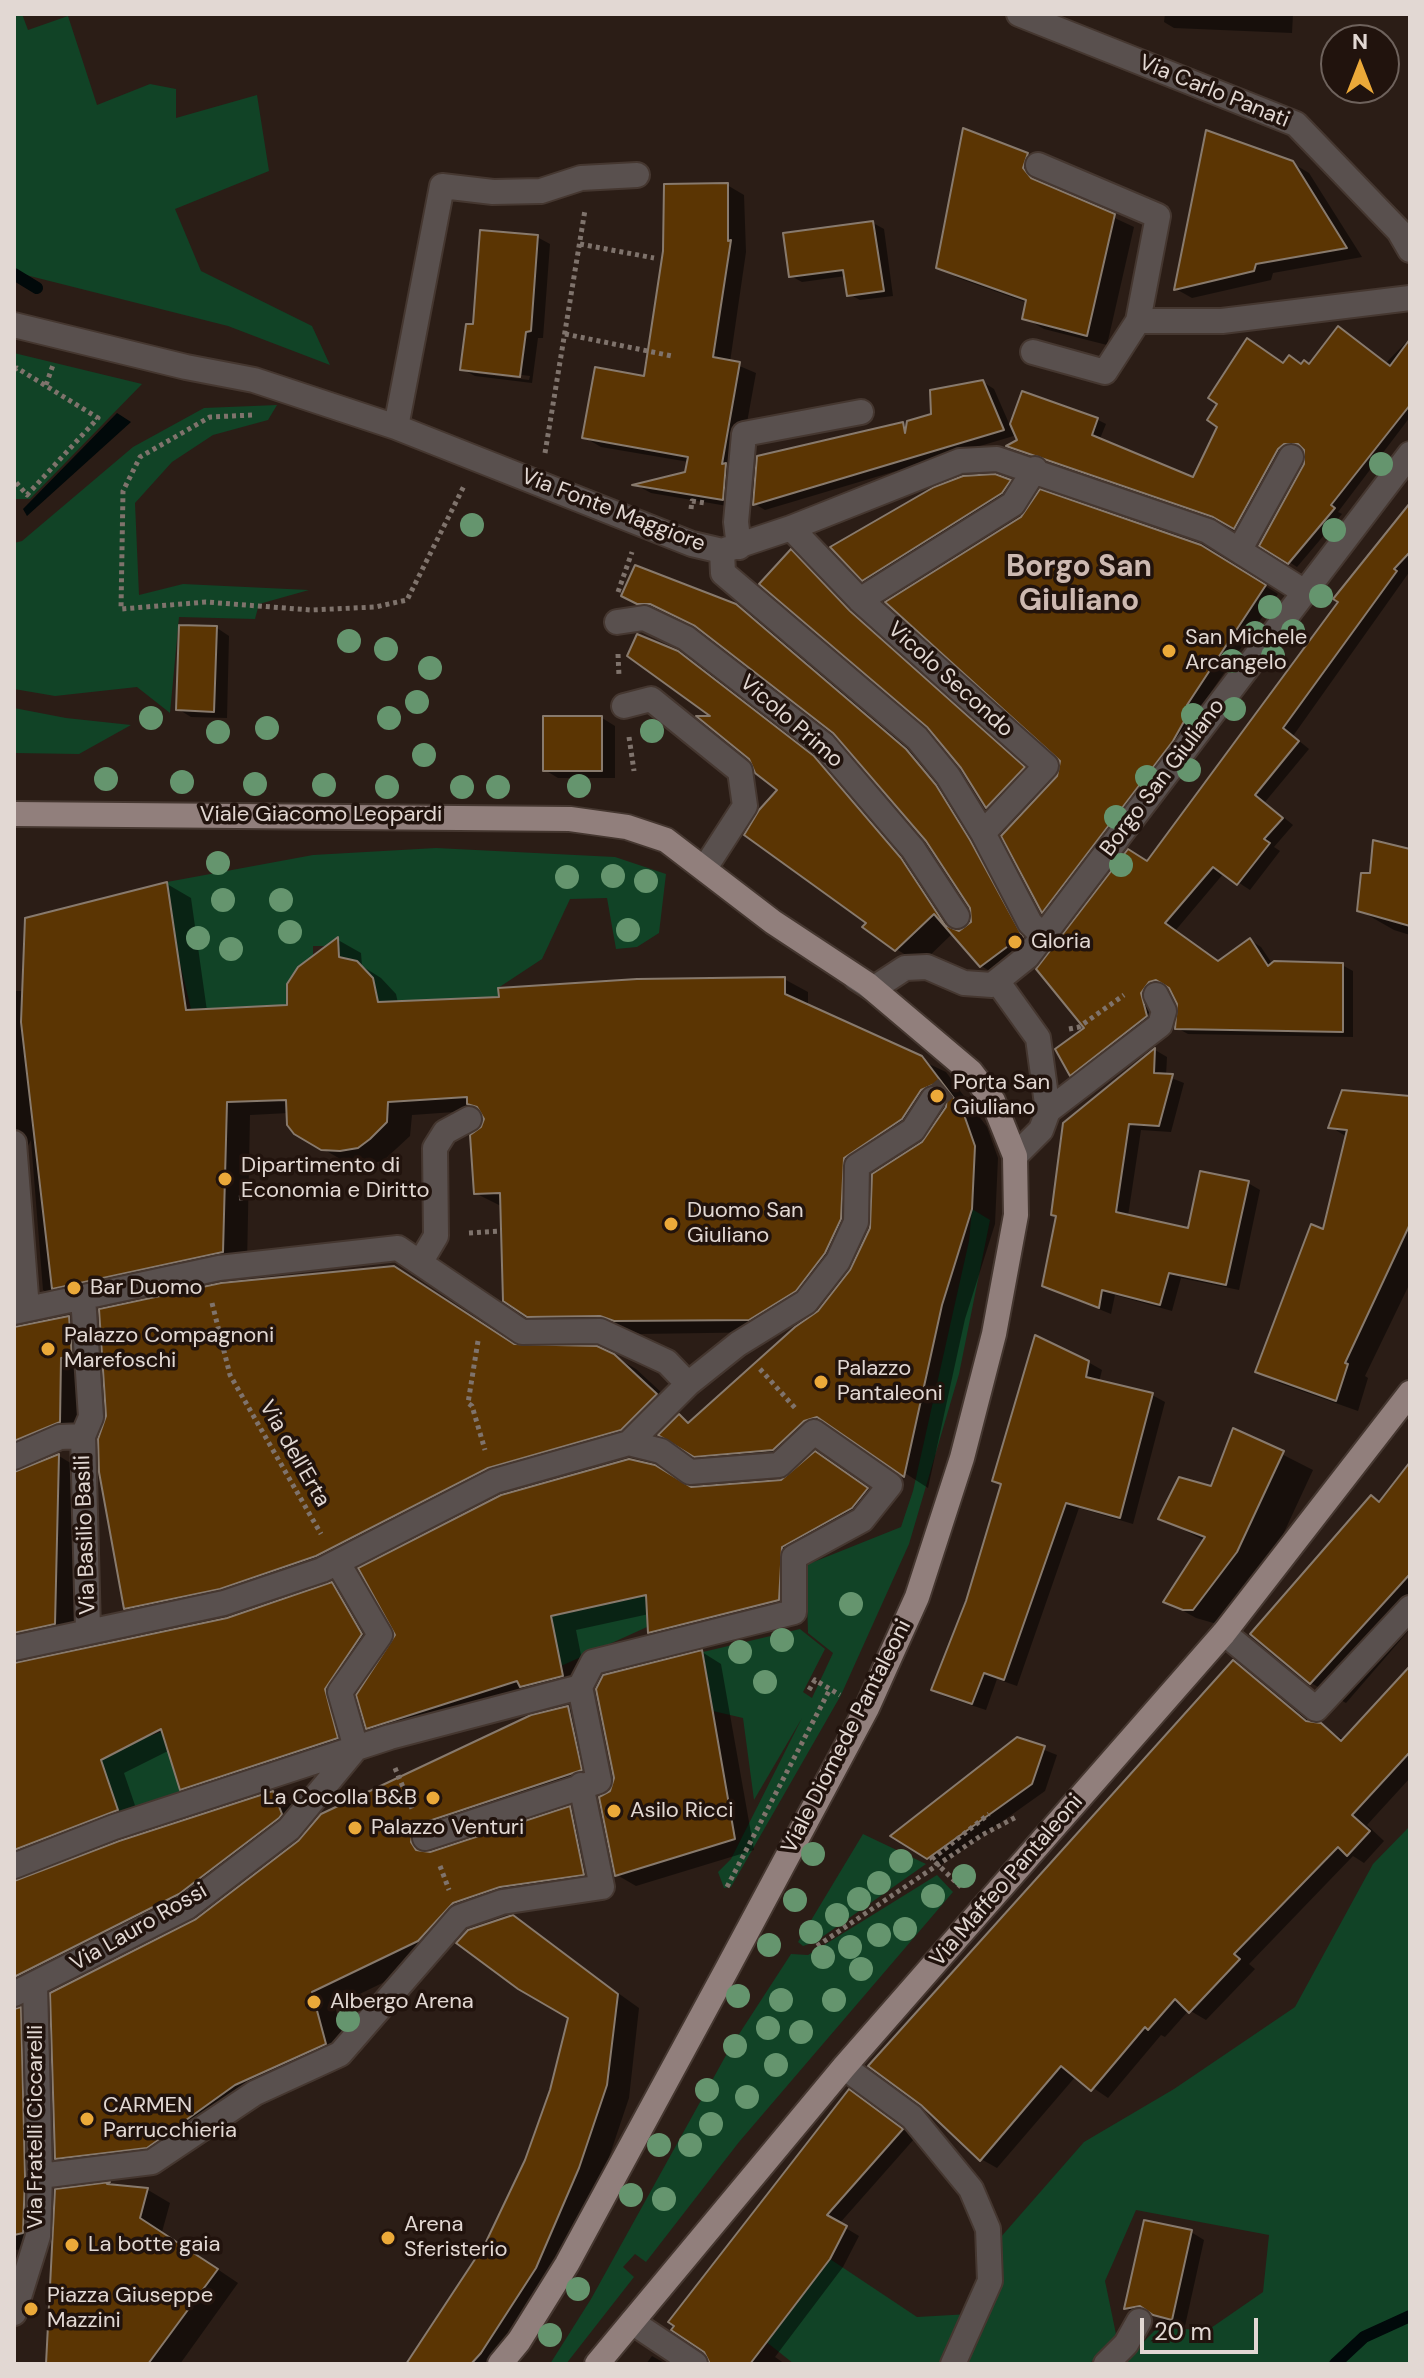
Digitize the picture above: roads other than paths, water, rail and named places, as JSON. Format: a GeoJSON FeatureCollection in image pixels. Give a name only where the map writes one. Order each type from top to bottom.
{"type":"FeatureCollection","features":[{"type":"Feature","properties":{"kind":"main road","name":"Viale Giacomo Leopardi"},"geometry":{"type":"LineString","coordinates":[[14,814],[570,819],[627,827],[666,840],[705,868]]}},
{"type":"Feature","properties":{"kind":"main road","name":"Viale Diomede Pantaleoni"},"geometry":{"type":"LineString","coordinates":[[500,2364],[519,2341],[567,2264],[867,1708],[917,1597],[962,1458],[994,1334],[1016,1215],[1015,1156],[993,1101],[971,1072],[873,989],[773,922],[705,868]]}},
{"type":"Feature","properties":{"kind":"main road","name":"Via Maffeo Pantaleoni"},"geometry":{"type":"LineString","coordinates":[[597,2364],[844,2067],[1224,1633],[1410,1393]]}},
{"type":"Feature","properties":{"kind":"street","name":"Via Carlo Panati"},"geometry":{"type":"LineString","coordinates":[[1019,14],[1296,124],[1399,231],[1410,250]]}},
{"type":"Feature","properties":{"kind":"street"},"geometry":{"type":"LineString","coordinates":[[1033,352],[1105,372],[1138,321],[1158,216],[1038,165]]}},
{"type":"Feature","properties":{"kind":"street"},"geometry":{"type":"LineString","coordinates":[[396,427],[442,186],[493,192],[541,191],[581,178],[637,175]]}},
{"type":"Feature","properties":{"kind":"street"},"geometry":{"type":"LineString","coordinates":[[1138,321],[1222,321],[1410,298]]}},
{"type":"Feature","properties":{"kind":"street","name":"Via Fonte Maggiore"},"geometry":{"type":"LineString","coordinates":[[14,325],[186,367],[254,380],[396,427],[692,544],[730,549],[723,573],[917,738],[948,776],[983,833],[1030,923],[1043,936]]}},
{"type":"Feature","properties":{"kind":"street"},"geometry":{"type":"LineString","coordinates":[[730,549],[736,522],[744,434],[861,412]]}},
{"type":"Feature","properties":{"kind":"street","name":"Borgo San Giuliano"},"geometry":{"type":"LineString","coordinates":[[994,983],[1027,957],[1410,454]]}},
{"type":"Feature","properties":{"kind":"street"},"geometry":{"type":"LineString","coordinates":[[1240,549],[1291,457]]}},
{"type":"Feature","properties":{"kind":"street"},"geometry":{"type":"LineString","coordinates":[[730,549],[960,461],[997,459],[1035,469],[1208,531],[1303,591]]}},
{"type":"Feature","properties":{"kind":"street"},"geometry":{"type":"LineString","coordinates":[[860,600],[1013,504],[1035,469]]}},
{"type":"Feature","properties":{"kind":"street","name":"Vicolo Secondo"},"geometry":{"type":"LineString","coordinates":[[791,528],[860,600],[1046,766],[983,833]]}},
{"type":"Feature","properties":{"kind":"street","name":"Vicolo Primo"},"geometry":{"type":"LineString","coordinates":[[617,622],[644,618],[686,638],[824,745],[913,849],[957,916]]}},
{"type":"Feature","properties":{"kind":"street"},"geometry":{"type":"LineString","coordinates":[[624,706],[651,699],[740,771],[745,806],[705,868]]}},
{"type":"Feature","properties":{"kind":"street"},"geometry":{"type":"LineString","coordinates":[[873,989],[905,968],[927,967],[964,983],[994,983],[1038,1038],[1048,1111],[1041,1130],[1015,1156]]}},
{"type":"Feature","properties":{"kind":"street"},"geometry":{"type":"LineString","coordinates":[[1048,1111],[1160,1025],[1164,1011],[1156,995]]}},
{"type":"Feature","properties":{"kind":"street"},"geometry":{"type":"LineString","coordinates":[[14,1648],[224,1603],[338,1563],[495,1481],[629,1443],[688,1384],[738,1344],[806,1302],[838,1261],[856,1222],[857,1166],[913,1130],[933,1099]]}},
{"type":"Feature","properties":{"kind":"street"},"geometry":{"type":"LineString","coordinates":[[420,1263],[436,1236],[435,1148],[445,1132],[469,1119]]}},
{"type":"Feature","properties":{"kind":"street"},"geometry":{"type":"LineString","coordinates":[[14,1143],[21,1310],[204,1271],[398,1248],[522,1332],[600,1331],[667,1362],[688,1384]]}},
{"type":"Feature","properties":{"kind":"street","name":"Via Basilio Basili"},"geometry":{"type":"LineString","coordinates":[[83,1297],[91,1417],[83,1436],[88,1630]]}},
{"type":"Feature","properties":{"kind":"street"},"geometry":{"type":"LineString","coordinates":[[40,2176],[152,2162],[255,2093],[340,2054],[459,1917],[502,1902],[602,1887],[580,1687],[593,1662],[794,1612],[794,1557],[862,1520],[890,1485],[814,1432],[779,1465],[690,1472],[661,1451],[629,1443]]}},
{"type":"Feature","properties":{"kind":"street"},"geometry":{"type":"LineString","coordinates":[[14,1457],[60,1437],[83,1436]]}},
{"type":"Feature","properties":{"kind":"street"},"geometry":{"type":"LineString","coordinates":[[338,1563],[380,1635],[340,1692],[356,1748]]}},
{"type":"Feature","properties":{"kind":"street"},"geometry":{"type":"LineString","coordinates":[[1224,1633],[1316,1709],[1410,1608]]}},
{"type":"Feature","properties":{"kind":"street"},"geometry":{"type":"LineString","coordinates":[[14,1866],[114,1827],[356,1748],[454,1718],[580,1687]]}},
{"type":"Feature","properties":{"kind":"street","name":"Via Lauro Rossi"},"geometry":{"type":"LineString","coordinates":[[24,1990],[187,1907],[289,1829],[356,1748]]}},
{"type":"Feature","properties":{"kind":"street"},"geometry":{"type":"LineString","coordinates":[[425,1838],[590,1783]]}},
{"type":"Feature","properties":{"kind":"street","name":"Via Fratelli Ciccarelli"},"geometry":{"type":"LineString","coordinates":[[14,2313],[38,2236],[40,2176],[24,1990]]}},
{"type":"Feature","properties":{"kind":"street"},"geometry":{"type":"LineString","coordinates":[[844,2067],[912,2117],[971,2189],[988,2229],[990,2281],[953,2364]]}},
{"type":"Feature","properties":{"kind":"street"},"geometry":{"type":"LineString","coordinates":[[1106,2364],[1126,2344],[1139,2321]]}},
{"type":"Feature","properties":{"kind":"street"},"geometry":{"type":"LineString","coordinates":[[632,2322],[695,2364]]}},
{"type":"Feature","properties":{"kind":"waterway"},"geometry":{"type":"LineString","coordinates":[[14,274],[37,288]]}},
{"type":"Feature","properties":{"kind":"waterway"},"geometry":{"type":"LineString","coordinates":[[1335,2364],[1364,2337],[1410,2316]]}},
{"type":"Feature","properties":{"kind":"tunnel"},"geometry":{"type":"LineString","coordinates":[[933,1099],[946,1088]]}},
{"type":"Feature","properties":{"kind":"place","name":"San Michele Arcangelo"},"geometry":{"type":"Point","coordinates":[1169,651]}},
{"type":"Feature","properties":{"kind":"place","name":"Gloria"},"geometry":{"type":"Point","coordinates":[1015,942]}},
{"type":"Feature","properties":{"kind":"place","name":"Porta San Giuliano"},"geometry":{"type":"Point","coordinates":[937,1096]}},
{"type":"Feature","properties":{"kind":"place","name":"Dipartimento di Economia e Diritto"},"geometry":{"type":"Point","coordinates":[225,1179]}},
{"type":"Feature","properties":{"kind":"place","name":"Duomo San Giuliano"},"geometry":{"type":"Point","coordinates":[671,1224]}},
{"type":"Feature","properties":{"kind":"place","name":"Bar Duomo"},"geometry":{"type":"Point","coordinates":[74,1288]}},
{"type":"Feature","properties":{"kind":"place","name":"Palazzo Compagnoni Marefoschi"},"geometry":{"type":"Point","coordinates":[48,1349]}},
{"type":"Feature","properties":{"kind":"place","name":"Palazzo Pantaleoni"},"geometry":{"type":"Point","coordinates":[821,1382]}},
{"type":"Feature","properties":{"kind":"place","name":"La Cocolla B&B"},"geometry":{"type":"Point","coordinates":[433,1798]}},
{"type":"Feature","properties":{"kind":"place","name":"Asilo Ricci"},"geometry":{"type":"Point","coordinates":[614,1811]}},
{"type":"Feature","properties":{"kind":"place","name":"Palazzo Venturi"},"geometry":{"type":"Point","coordinates":[355,1828]}},
{"type":"Feature","properties":{"kind":"place","name":"Albergo Arena"},"geometry":{"type":"Point","coordinates":[314,2002]}},
{"type":"Feature","properties":{"kind":"place","name":"CARMEN Parrucchieria"},"geometry":{"type":"Point","coordinates":[87,2119]}},
{"type":"Feature","properties":{"kind":"place","name":"Arena Sferisterio"},"geometry":{"type":"Point","coordinates":[388,2238]}},
{"type":"Feature","properties":{"kind":"place","name":"La botte gaia"},"geometry":{"type":"Point","coordinates":[72,2245]}},
{"type":"Feature","properties":{"kind":"place","name":"Piazza Giuseppe Mazzini"},"geometry":{"type":"Point","coordinates":[31,2309]}},
{"type":"Feature","properties":{"kind":"district","name":"Borgo San Giuliano"},"geometry":{"type":"Point","coordinates":[1079,585]}}]}
